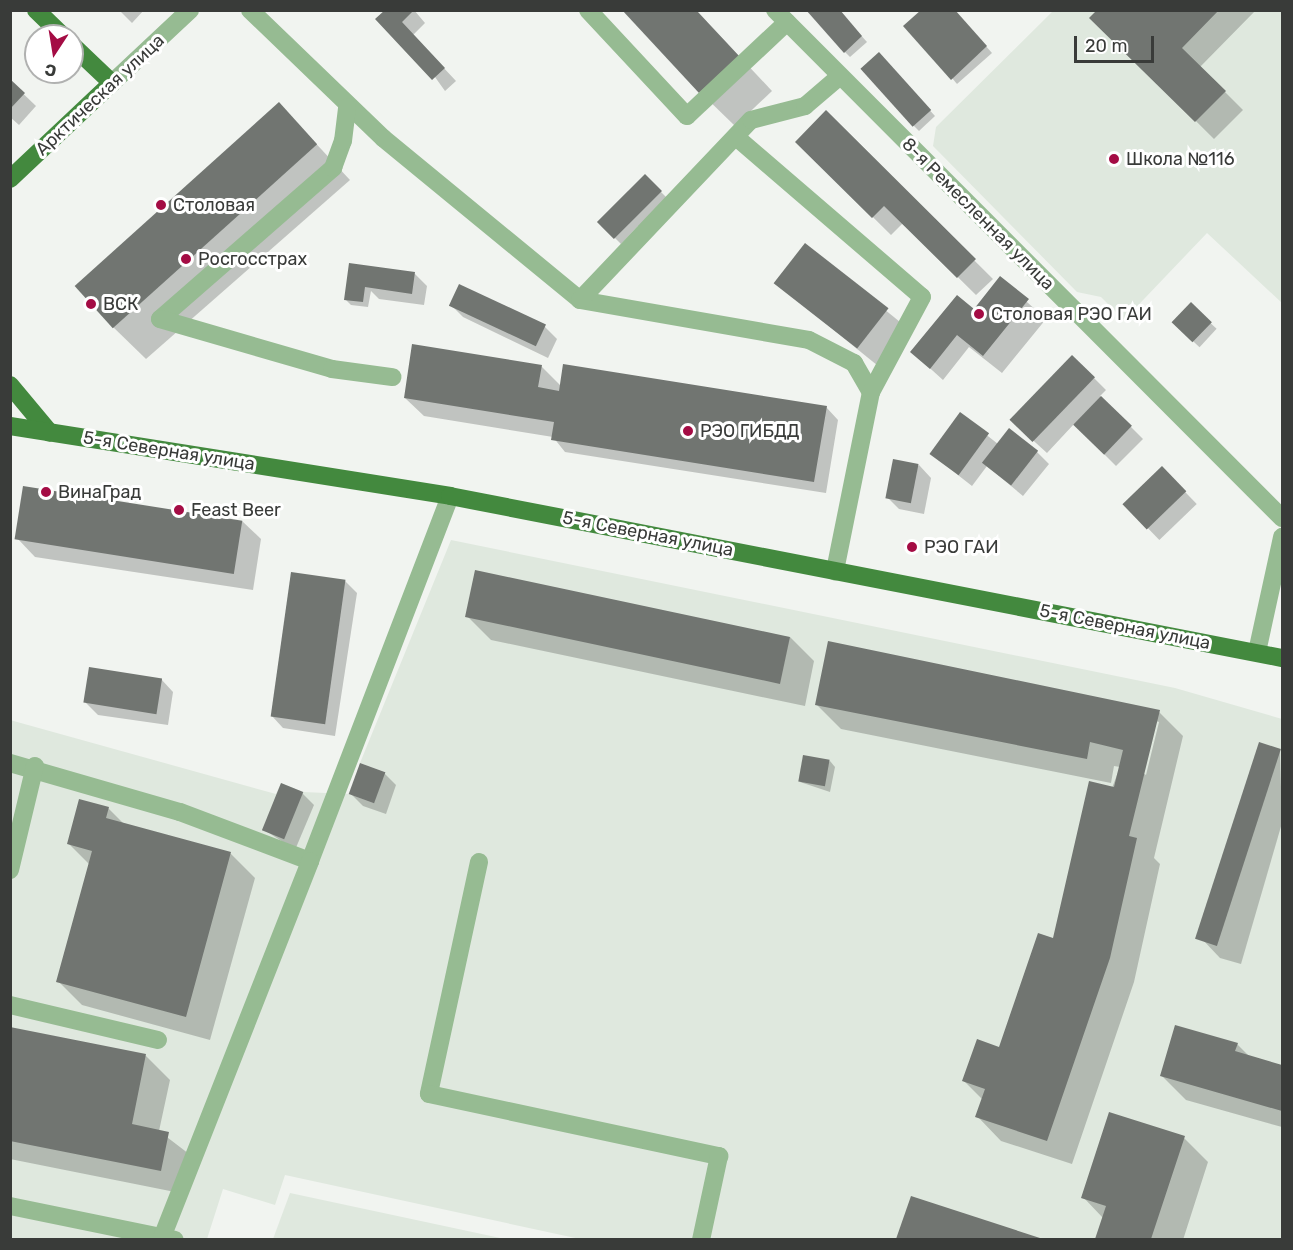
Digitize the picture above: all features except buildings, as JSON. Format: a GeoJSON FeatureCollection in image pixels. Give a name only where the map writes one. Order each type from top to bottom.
{"type":"FeatureCollection","features":[{"type":"Feature","properties":{"kind":"main road"},"geometry":{"type":"LineString","coordinates":[[36,10],[51,24]]}},
{"type":"Feature","properties":{"kind":"main road"},"geometry":{"type":"LineString","coordinates":[[84,56],[112,83]]}},
{"type":"Feature","properties":{"kind":"main road","name":"Арктическая улица"},"geometry":{"type":"LineString","coordinates":[[10,179],[112,83]]}},
{"type":"Feature","properties":{"kind":"main road"},"geometry":{"type":"LineString","coordinates":[[10,385],[50,433]]}},
{"type":"Feature","properties":{"kind":"main road","name":"5-я Северная улица"},"geometry":{"type":"LineString","coordinates":[[10,426],[450,496],[1282,658]]}},
{"type":"Feature","properties":{"kind":"street","name":"Арктическая улица"},"geometry":{"type":"LineString","coordinates":[[112,83],[190,10]]}},
{"type":"Feature","properties":{"kind":"street"},"geometry":{"type":"LineString","coordinates":[[250,10],[347,107],[580,300],[809,340],[854,363],[871,392]]}},
{"type":"Feature","properties":{"kind":"street"},"geometry":{"type":"LineString","coordinates":[[588,10],[687,116],[781,16]]}},
{"type":"Feature","properties":{"kind":"street","name":"8-я Ремесленная улица"},"geometry":{"type":"LineString","coordinates":[[781,16],[1282,518]]}},
{"type":"Feature","properties":{"kind":"street"},"geometry":{"type":"LineString","coordinates":[[580,300],[751,120],[805,106],[840,76]]}},
{"type":"Feature","properties":{"kind":"street"},"geometry":{"type":"LineString","coordinates":[[347,107],[343,141],[333,168],[160,319],[332,369],[392,377]]}},
{"type":"Feature","properties":{"kind":"street"},"geometry":{"type":"LineString","coordinates":[[736,137],[922,297],[871,392],[835,571]]}},
{"type":"Feature","properties":{"kind":"street"},"geometry":{"type":"LineString","coordinates":[[10,1206],[166,1238],[450,496]]}},
{"type":"Feature","properties":{"kind":"street"},"geometry":{"type":"LineString","coordinates":[[1257,652],[1282,537]]}},
{"type":"Feature","properties":{"kind":"street"},"geometry":{"type":"LineString","coordinates":[[10,763],[35,766],[180,812],[310,861]]}},
{"type":"Feature","properties":{"kind":"street"},"geometry":{"type":"LineString","coordinates":[[10,870],[35,766]]}},
{"type":"Feature","properties":{"kind":"street"},"geometry":{"type":"LineString","coordinates":[[479,862],[429,1094],[719,1156],[701,1239]]}},
{"type":"Feature","properties":{"kind":"street"},"geometry":{"type":"LineString","coordinates":[[10,1005],[158,1040]]}},
{"type":"Feature","properties":{"kind":"shaded area","name":"Школа №116"},"geometry":{"type":"Polygon","coordinates":[[[1053,11],[1282,11],[1282,303],[1207,233],[1124,320],[1101,297],[1077,292],[933,146],[936,127],[1053,11]]]}},
{"type":"Feature","properties":{"kind":"shaded area"},"geometry":{"type":"Polygon","coordinates":[[[451,540],[1175,688],[1282,719],[1282,1239],[580,1239],[285,1175],[275,1205],[223,1189],[207,1239],[11,1239],[10,720],[276,794],[281,783],[303,792],[349,794],[373,803],[385,772],[360,763],[451,540]]]}},
{"type":"Feature","properties":{"kind":"shaded area"},"geometry":{"type":"Polygon","coordinates":[[[290,1193],[505,1239],[273,1239],[290,1193]]]}},
{"type":"Feature","properties":{"kind":"place","name":"Школа №116"},"geometry":{"type":"Point","coordinates":[1114,159]}},
{"type":"Feature","properties":{"kind":"place","name":"Столовая"},"geometry":{"type":"Point","coordinates":[161,205]}},
{"type":"Feature","properties":{"kind":"place","name":"Росгосстрах"},"geometry":{"type":"Point","coordinates":[186,259]}},
{"type":"Feature","properties":{"kind":"place","name":"ВСК"},"geometry":{"type":"Point","coordinates":[91,304]}},
{"type":"Feature","properties":{"kind":"place","name":"Столовая РЭО ГАИ"},"geometry":{"type":"Point","coordinates":[979,314]}},
{"type":"Feature","properties":{"kind":"place","name":"РЭО ГИБДД"},"geometry":{"type":"Point","coordinates":[688,431]}},
{"type":"Feature","properties":{"kind":"place","name":"ВинаГрад"},"geometry":{"type":"Point","coordinates":[46,492]}},
{"type":"Feature","properties":{"kind":"place","name":"Feast Beer"},"geometry":{"type":"Point","coordinates":[179,510]}},
{"type":"Feature","properties":{"kind":"place","name":"РЭО ГАИ"},"geometry":{"type":"Point","coordinates":[912,547]}}]}
